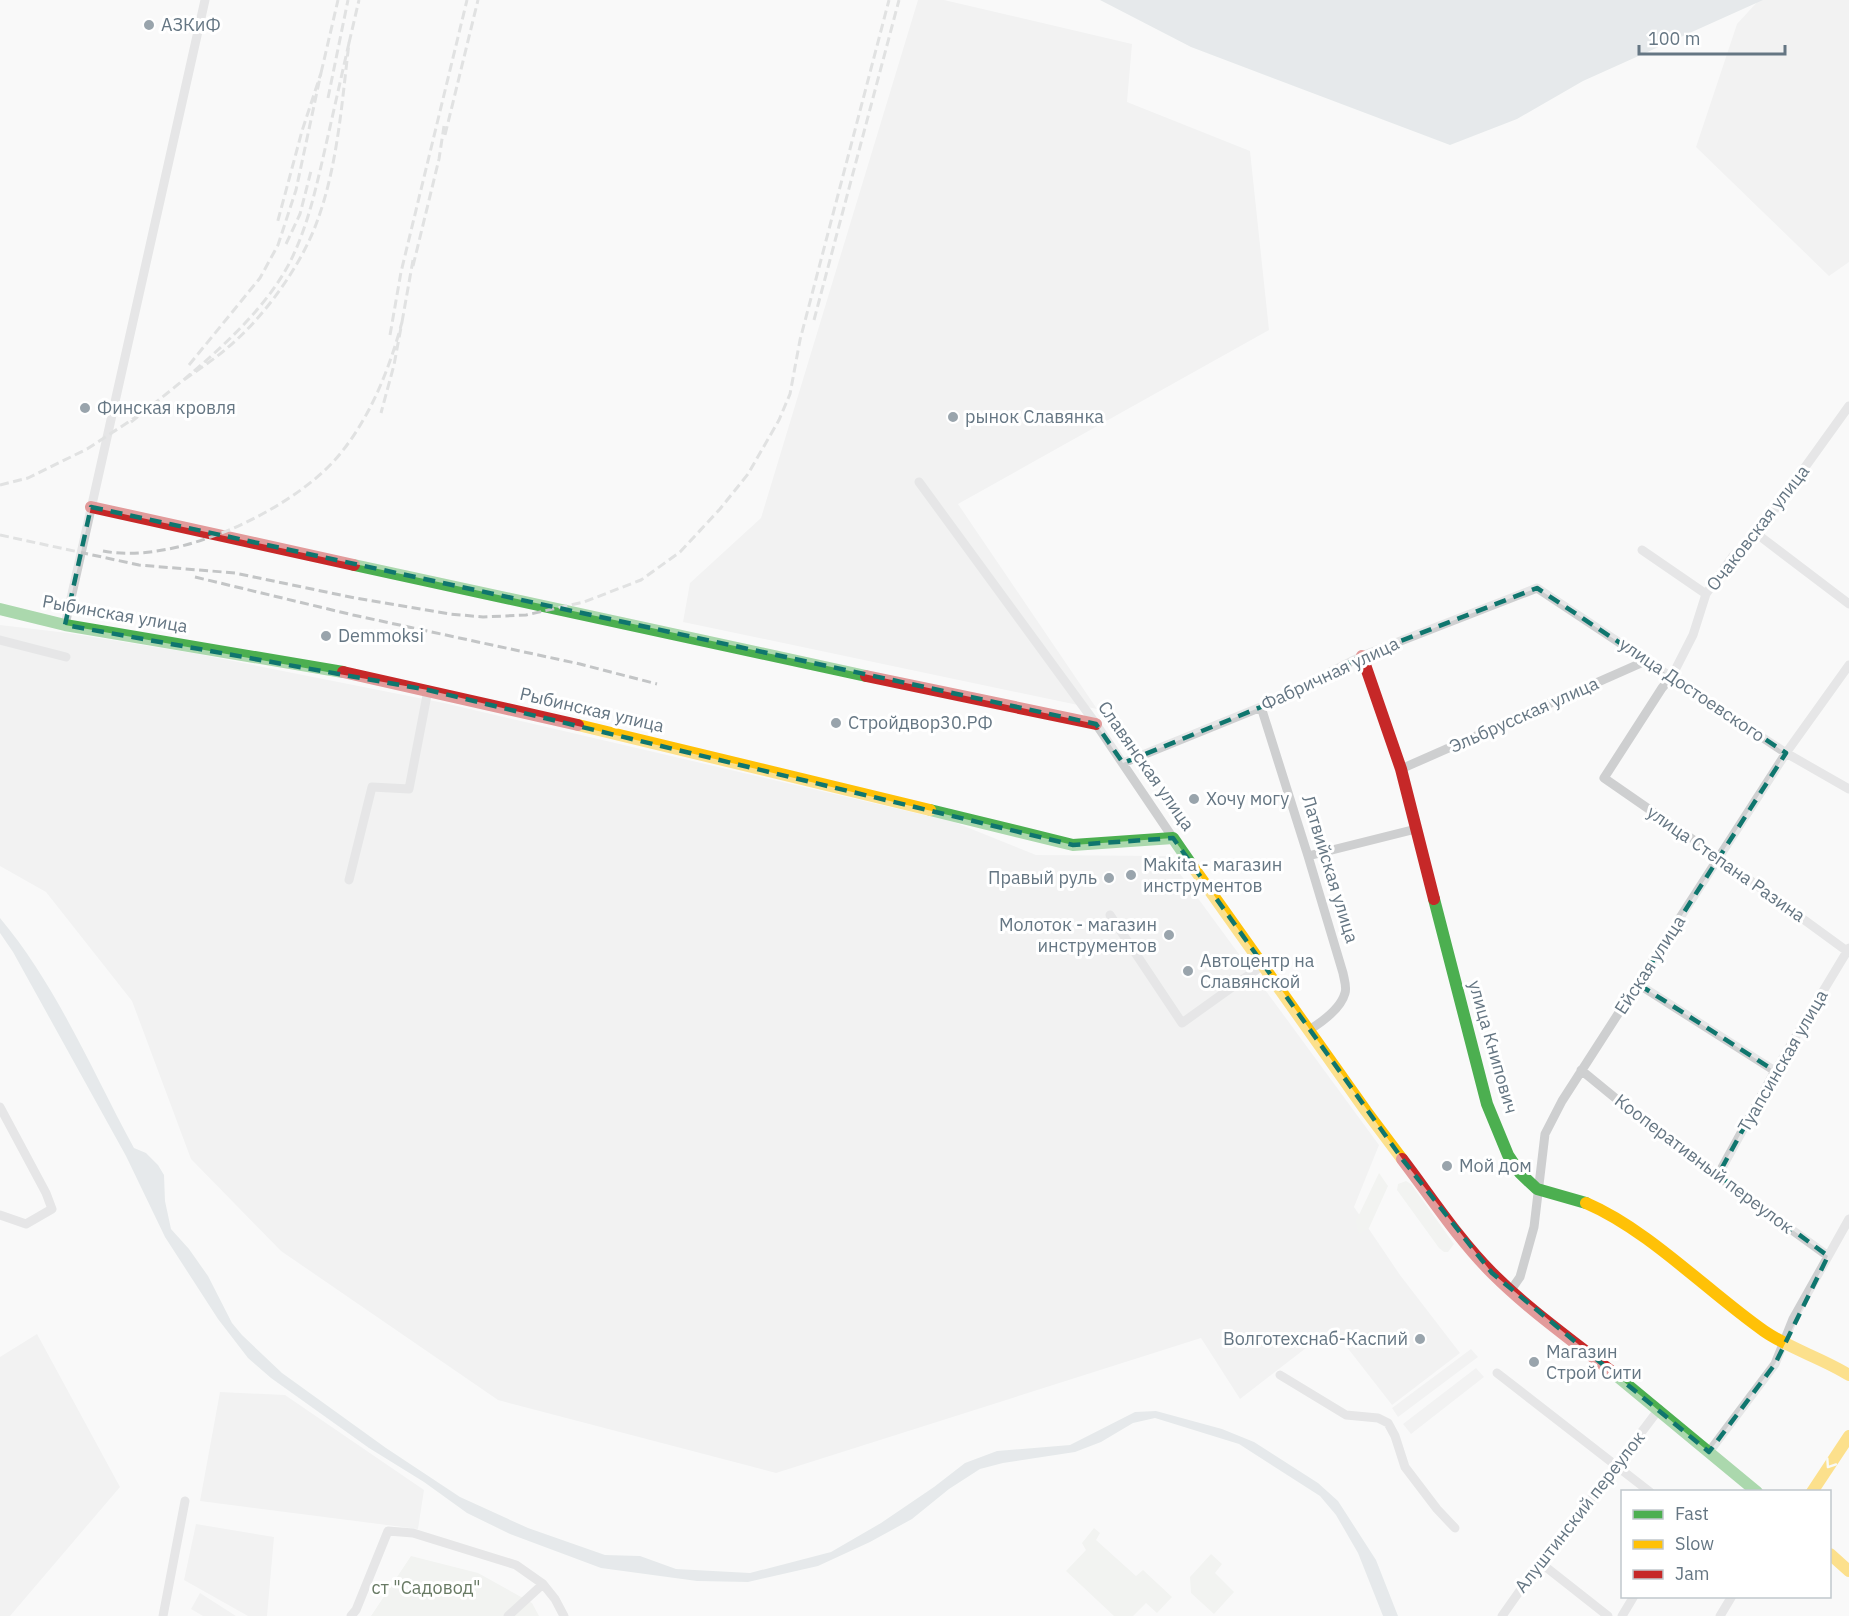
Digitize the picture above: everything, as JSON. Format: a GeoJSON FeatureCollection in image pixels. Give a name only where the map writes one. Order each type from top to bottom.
{"type":"FeatureCollection","features":[{"type":"Feature","properties":{"kind":"main road"},"geometry":{"type":"LineString","coordinates":[[91,507],[1096,724]]}},
{"type":"Feature","properties":{"kind":"main road","name":"Рыбинская улица"},"geometry":{"type":"LineString","coordinates":[[0,609],[65,625],[337,671],[428,690],[699,753],[1073,845],[1173,838]]}},
{"type":"Feature","properties":{"kind":"main road","name":"улица Книпович"},"geometry":{"type":"LineString","coordinates":[[1362,656],[1401,769],[1487,1104],[1515,1166],[1538,1190]]}},
{"type":"Feature","properties":{"kind":"main road","name":"Славянская улица"},"geometry":{"type":"LineString","coordinates":[[1173,838],[1366,1111],[1468,1246],[1511,1290]]}},
{"type":"Feature","properties":{"kind":"main road"},"geometry":{"type":"LineString","coordinates":[[1538,1190],[1574,1199],[1605,1213],[1644,1238],[1764,1331],[1784,1343],[1815,1355],[1849,1375]]}},
{"type":"Feature","properties":{"kind":"main road"},"geometry":{"type":"LineString","coordinates":[[1511,1290],[1756,1490]]}},
{"type":"Feature","properties":{"kind":"main road"},"geometry":{"type":"LineString","coordinates":[[1813,1490],[1849,1436]]}},
{"type":"Feature","properties":{"kind":"main road"},"geometry":{"type":"LineString","coordinates":[[1831,1555],[1849,1571]]}},
{"type":"Feature","properties":{"kind":"street"},"geometry":{"type":"LineString","coordinates":[[65,625],[205,0]]}},
{"type":"Feature","properties":{"kind":"street","name":"Очаковская улица"},"geometry":{"type":"LineString","coordinates":[[1604,778],[1672,676],[1693,634],[1706,594],[1733,556],[1757,534],[1845,420],[1849,406]]}},
{"type":"Feature","properties":{"kind":"street","name":"Славянская улица"},"geometry":{"type":"LineString","coordinates":[[919,482],[1096,724],[1173,838]]}},
{"type":"Feature","properties":{"kind":"street"},"geometry":{"type":"LineString","coordinates":[[1757,534],[1849,604]]}},
{"type":"Feature","properties":{"kind":"street"},"geometry":{"type":"LineString","coordinates":[[1642,550],[1706,594]]}},
{"type":"Feature","properties":{"kind":"street","name":"Фабричная улица"},"geometry":{"type":"LineString","coordinates":[[1123,763],[1261,707],[1362,656],[1538,588]]}},
{"type":"Feature","properties":{"kind":"street","name":"улица Достоевского"},"geometry":{"type":"LineString","coordinates":[[1538,588],[1786,753],[1849,789]]}},
{"type":"Feature","properties":{"kind":"street"},"geometry":{"type":"LineString","coordinates":[[0,640],[66,657]]}},
{"type":"Feature","properties":{"kind":"street","name":"Эльбрусская улица"},"geometry":{"type":"LineString","coordinates":[[1401,769],[1648,660]]}},
{"type":"Feature","properties":{"kind":"street","name":"Ейская улица"},"geometry":{"type":"LineString","coordinates":[[1511,1290],[1520,1277],[1534,1227],[1545,1134],[1581,1070],[1718,856],[1786,753],[1849,665]]}},
{"type":"Feature","properties":{"kind":"street"},"geometry":{"type":"LineString","coordinates":[[350,880],[372,787],[409,789],[428,690]]}},
{"type":"Feature","properties":{"kind":"street","name":"Латвийская улица"},"geometry":{"type":"LineString","coordinates":[[1261,707],[1308,856],[1343,974],[1346,992],[1321,1023],[1309,1030]]}},
{"type":"Feature","properties":{"kind":"street","name":"улица Степана Разина"},"geometry":{"type":"LineString","coordinates":[[1604,778],[1718,856],[1848,950]]}},
{"type":"Feature","properties":{"kind":"street"},"geometry":{"type":"LineString","coordinates":[[1308,856],[1416,829]]}},
{"type":"Feature","properties":{"kind":"street"},"geometry":{"type":"LineString","coordinates":[[1110,915],[1182,1023],[1263,965]]}},
{"type":"Feature","properties":{"kind":"street","name":"Туапсинская улица"},"geometry":{"type":"LineString","coordinates":[[1718,1175],[1775,1071],[1848,950]]}},
{"type":"Feature","properties":{"kind":"street"},"geometry":{"type":"LineString","coordinates":[[1638,984],[1775,1071]]}},
{"type":"Feature","properties":{"kind":"street","name":"Кооперативный переулок"},"geometry":{"type":"LineString","coordinates":[[1581,1070],[1658,1132],[1828,1256]]}},
{"type":"Feature","properties":{"kind":"street"},"geometry":{"type":"LineString","coordinates":[[0,1107],[46,1193],[52,1209],[26,1224],[0,1215]]}},
{"type":"Feature","properties":{"kind":"street"},"geometry":{"type":"LineString","coordinates":[[1709,1452],[1775,1364],[1787,1332],[1849,1218]]}},
{"type":"Feature","properties":{"kind":"street"},"geometry":{"type":"LineString","coordinates":[[1497,1373],[1649,1490]]}},
{"type":"Feature","properties":{"kind":"street"},"geometry":{"type":"LineString","coordinates":[[1280,1375],[1346,1415],[1378,1418],[1388,1423],[1395,1436],[1405,1467],[1437,1509],[1455,1528]]}},
{"type":"Feature","properties":{"kind":"street","name":"Алуштинский переулок"},"geometry":{"type":"LineString","coordinates":[[1502,1616],[1659,1409]]}},
{"type":"Feature","properties":{"kind":"street"},"geometry":{"type":"LineString","coordinates":[[163,1616],[185,1501]]}},
{"type":"Feature","properties":{"kind":"street"},"geometry":{"type":"LineString","coordinates":[[351,1616],[356,1610],[388,1531],[413,1533],[516,1565],[543,1584],[555,1599],[564,1616]]}},
{"type":"Feature","properties":{"kind":"street"},"geometry":{"type":"LineString","coordinates":[[1542,1564],[1608,1616]]}},
{"type":"Feature","properties":{"kind":"street"},"geometry":{"type":"LineString","coordinates":[[508,1616],[543,1584]]}},
{"type":"Feature","properties":{"kind":"street"},"geometry":{"type":"LineString","coordinates":[[1622,1616],[1633,1598]]}},
{"type":"Feature","properties":{"kind":"street"},"geometry":{"type":"LineString","coordinates":[[1720,1616],[1731,1598]]}},
{"type":"Feature","properties":{"kind":"highlighted area"},"geometry":{"type":"Polygon","coordinates":[[[91,507],[1096,724],[1123,763],[1261,707],[1362,656],[1537,588],[1786,753],[1638,984],[1775,1071],[1718,1175],[1828,1256],[1775,1364],[1709,1452],[1492,1273],[1403,1160],[1173,838],[1073,845],[428,690],[65,625],[91,507]]]}},
{"type":"Feature","properties":{"kind":"shaded area","name":"рынок Славянка"},"geometry":{"type":"Polygon","coordinates":[[[918,0],[944,0],[1132,44],[1127,102],[1250,151],[1269,330],[958,504],[1097,709],[683,622],[690,583],[761,518],[918,0]]]}},
{"type":"Feature","properties":{"kind":"shaded area"},"geometry":{"type":"Polygon","coordinates":[[[1100,0],[1763,0],[1583,81],[1517,119],[1450,145],[1191,47],[1100,0]]]}},
{"type":"Feature","properties":{"kind":"shaded area"},"geometry":{"type":"Polygon","coordinates":[[[1759,0],[1849,0],[1849,262],[1829,276],[1696,147],[1737,24],[1759,0]]]}},
{"type":"Feature","properties":{"kind":"shaded area"},"geometry":{"type":"Polygon","coordinates":[[[0,625],[68,633],[198,654],[444,703],[954,822],[1036,855],[1167,856],[1379,1145],[1354,1207],[1400,1275],[1460,1353],[1392,1405],[1332,1328],[1240,1399],[1201,1338],[776,1473],[498,1400],[281,1251],[191,1159],[132,1001],[46,892],[0,866],[0,625]]]}},
{"type":"Feature","properties":{"kind":"shaded area"},"geometry":{"type":"Polygon","coordinates":[[[0,918],[20,944],[56,1000],[134,1148],[146,1153],[164,1175],[165,1201],[171,1229],[208,1276],[232,1323],[282,1373],[386,1448],[460,1497],[528,1528],[605,1555],[640,1556],[676,1569],[750,1573],[831,1552],[881,1523],[965,1463],[997,1451],[1070,1445],[1135,1412],[1156,1411],[1222,1429],[1254,1442],[1318,1483],[1338,1501],[1376,1560],[1398,1616],[1383,1616],[1358,1553],[1336,1515],[1320,1496],[1239,1444],[1155,1418],[1133,1423],[1101,1442],[1075,1452],[1003,1463],[980,1469],[949,1489],[912,1519],[870,1542],[818,1566],[748,1582],[697,1581],[601,1568],[510,1534],[467,1513],[424,1482],[369,1448],[271,1378],[248,1358],[218,1319],[165,1237],[126,1156],[13,952],[0,933],[0,918]]]}},
{"type":"Feature","properties":{"kind":"shaded area"},"geometry":{"type":"Polygon","coordinates":[[[37,1334],[120,1487],[10,1616],[0,1616],[0,1357],[37,1334]]]}},
{"type":"Feature","properties":{"kind":"shaded area"},"geometry":{"type":"Polygon","coordinates":[[[1471,1349],[1478,1357],[1398,1417],[1392,1408],[1471,1349]]]}},
{"type":"Feature","properties":{"kind":"shaded area"},"geometry":{"type":"Polygon","coordinates":[[[1476,1368],[1484,1377],[1411,1434],[1403,1424],[1476,1368]]]}},
{"type":"Feature","properties":{"kind":"shaded area"},"geometry":{"type":"Polygon","coordinates":[[[220,1392],[285,1395],[424,1490],[418,1529],[200,1501],[220,1392]]]}},
{"type":"Feature","properties":{"kind":"shaded area"},"geometry":{"type":"Polygon","coordinates":[[[196,1524],[274,1537],[267,1616],[248,1616],[184,1580],[196,1524]]]}},
{"type":"Feature","properties":{"kind":"shaded area"},"geometry":{"type":"Polygon","coordinates":[[[200,1593],[236,1616],[203,1616],[191,1609],[200,1593]]]}},
{"type":"Feature","properties":{"kind":"green space"},"geometry":{"type":"Polygon","coordinates":[[[1379,1173],[1388,1186],[1369,1228],[1359,1234],[1356,1221],[1379,1173]]]}},
{"type":"Feature","properties":{"kind":"green space"},"geometry":{"type":"Polygon","coordinates":[[[1406,1181],[1411,1184],[1454,1244],[1448,1252],[1439,1248],[1397,1190],[1398,1184],[1406,1181]]]}},
{"type":"Feature","properties":{"kind":"green space"},"geometry":{"type":"Polygon","coordinates":[[[1094,1528],[1100,1533],[1096,1540],[1136,1576],[1143,1570],[1172,1597],[1157,1613],[1146,1603],[1133,1616],[1114,1616],[1066,1571],[1086,1550],[1082,1543],[1094,1528]]]}},
{"type":"Feature","properties":{"kind":"green space"},"geometry":{"type":"Polygon","coordinates":[[[1211,1554],[1222,1564],[1215,1573],[1234,1592],[1214,1614],[1191,1593],[1190,1577],[1211,1554]]]}},
{"type":"Feature","properties":{"kind":"green space","name":"ст \"Садовод\""},"geometry":{"type":"Polygon","coordinates":[[[411,1556],[478,1573],[532,1603],[539,1616],[371,1616],[411,1556]]]}},
{"type":"Feature","properties":{"kind":"railway"},"geometry":{"type":"LineString","coordinates":[[321,73],[338,0]]}},
{"type":"Feature","properties":{"kind":"railway"},"geometry":{"type":"LineString","coordinates":[[328,98],[348,0]]}},
{"type":"Feature","properties":{"kind":"railway"},"geometry":{"type":"LineString","coordinates":[[349,43],[359,0]]}},
{"type":"Feature","properties":{"kind":"railway"},"geometry":{"type":"LineString","coordinates":[[390,335],[401,272],[467,0]]}},
{"type":"Feature","properties":{"kind":"railway"},"geometry":{"type":"LineString","coordinates":[[445,135],[478,0]]}},
{"type":"Feature","properties":{"kind":"railway"},"geometry":{"type":"LineString","coordinates":[[0,535],[139,565],[235,573],[355,598],[450,614],[483,617],[526,615],[584,602],[641,580],[680,552],[720,509],[748,474],[779,420],[790,394],[800,340],[889,0]]}},
{"type":"Feature","properties":{"kind":"railway"},"geometry":{"type":"LineString","coordinates":[[814,320],[899,0]]}},
{"type":"Feature","properties":{"kind":"railway"},"geometry":{"type":"LineString","coordinates":[[131,422],[197,369],[240,329],[276,285],[290,262],[302,235],[315,192],[349,43],[335,154],[325,198],[311,237],[280,290],[254,322],[221,353],[181,382]]}},
{"type":"Feature","properties":{"kind":"railway"},"geometry":{"type":"LineString","coordinates":[[189,365],[260,278],[278,245],[296,190],[321,73],[302,131],[277,224]]}},
{"type":"Feature","properties":{"kind":"railway"},"geometry":{"type":"LineString","coordinates":[[413,266],[439,159],[444,126]]}},
{"type":"Feature","properties":{"kind":"railway"},"geometry":{"type":"LineString","coordinates":[[286,244],[300,214],[311,171]]}},
{"type":"Feature","properties":{"kind":"railway"},"geometry":{"type":"LineString","coordinates":[[402,322],[413,260]]}},
{"type":"Feature","properties":{"kind":"railway"},"geometry":{"type":"LineString","coordinates":[[103,551],[131,553],[162,550],[195,542],[227,531],[259,516],[288,499],[313,480],[334,461],[367,413],[391,359],[402,322],[394,365],[381,413]]}},
{"type":"Feature","properties":{"kind":"railway"},"geometry":{"type":"LineString","coordinates":[[0,485],[28,478],[87,449],[136,417]]}},
{"type":"Feature","properties":{"kind":"railway"},"geometry":{"type":"LineString","coordinates":[[195,577],[353,615],[580,664],[657,684]]}},
{"type":"Feature","properties":{"kind":"traffic: fast"},"geometry":{"type":"LineString","coordinates":[[354,565],[866,676]]}},
{"type":"Feature","properties":{"kind":"traffic: fast"},"geometry":{"type":"LineString","coordinates":[[0,609],[65,625],[343,672]]}},
{"type":"Feature","properties":{"kind":"traffic: fast"},"geometry":{"type":"LineString","coordinates":[[930,810],[1073,845],[1173,838],[1193,867]]}},
{"type":"Feature","properties":{"kind":"traffic: fast"},"geometry":{"type":"LineString","coordinates":[[1434,899],[1487,1104],[1508,1155],[1520,1173],[1537,1189],[1586,1203]]}},
{"type":"Feature","properties":{"kind":"traffic: fast"},"geometry":{"type":"LineString","coordinates":[[1612,1372],[1755,1490]]}},
{"type":"Feature","properties":{"kind":"traffic: slow"},"geometry":{"type":"LineString","coordinates":[[578,725],[930,810]]}},
{"type":"Feature","properties":{"kind":"traffic: slow"},"geometry":{"type":"LineString","coordinates":[[1193,867],[1402,1159]]}},
{"type":"Feature","properties":{"kind":"traffic: slow"},"geometry":{"type":"LineString","coordinates":[[1586,1203],[1633,1229],[1764,1331],[1849,1375]]}},
{"type":"Feature","properties":{"kind":"traffic: slow"},"geometry":{"type":"LineString","coordinates":[[1813,1490],[1849,1436]]}},
{"type":"Feature","properties":{"kind":"traffic: slow"},"geometry":{"type":"LineString","coordinates":[[1831,1555],[1849,1571]]}},
{"type":"Feature","properties":{"kind":"traffic: jam"},"geometry":{"type":"LineString","coordinates":[[91,507],[354,565]]}},
{"type":"Feature","properties":{"kind":"traffic: jam"},"geometry":{"type":"LineString","coordinates":[[1362,656],[1401,769],[1434,899]]}},
{"type":"Feature","properties":{"kind":"traffic: jam"},"geometry":{"type":"LineString","coordinates":[[343,672],[578,725]]}},
{"type":"Feature","properties":{"kind":"traffic: jam"},"geometry":{"type":"LineString","coordinates":[[866,676],[1096,724]]}},
{"type":"Feature","properties":{"kind":"traffic: jam"},"geometry":{"type":"LineString","coordinates":[[1402,1159],[1456,1232],[1492,1273],[1536,1312],[1612,1372]]}},
{"type":"Feature","properties":{"kind":"place","name":"АЗКиФ"},"geometry":{"type":"Point","coordinates":[149,25]}},
{"type":"Feature","properties":{"kind":"place","name":"Финская кровля"},"geometry":{"type":"Point","coordinates":[85,408]}},
{"type":"Feature","properties":{"kind":"place","name":"рынок Славянка"},"geometry":{"type":"Point","coordinates":[953,417]}},
{"type":"Feature","properties":{"kind":"place","name":"Demmoksi"},"geometry":{"type":"Point","coordinates":[326,636]}},
{"type":"Feature","properties":{"kind":"place","name":"Стройдвор30.РФ"},"geometry":{"type":"Point","coordinates":[836,723]}},
{"type":"Feature","properties":{"kind":"place","name":"Хочу могу"},"geometry":{"type":"Point","coordinates":[1194,799]}},
{"type":"Feature","properties":{"kind":"place","name":"Makita - магазин инструментов"},"geometry":{"type":"Point","coordinates":[1131,875]}},
{"type":"Feature","properties":{"kind":"place","name":"Правый руль"},"geometry":{"type":"Point","coordinates":[1109,878]}},
{"type":"Feature","properties":{"kind":"place","name":"Молоток - магазин инструментов"},"geometry":{"type":"Point","coordinates":[1169,935]}},
{"type":"Feature","properties":{"kind":"place","name":"Автоцентр на Славянской"},"geometry":{"type":"Point","coordinates":[1188,971]}},
{"type":"Feature","properties":{"kind":"place","name":"Мой дом"},"geometry":{"type":"Point","coordinates":[1447,1166]}},
{"type":"Feature","properties":{"kind":"place","name":"Волготехснаб-Каспий"},"geometry":{"type":"Point","coordinates":[1420,1339]}},
{"type":"Feature","properties":{"kind":"place","name":"Магазин Строй Сити"},"geometry":{"type":"Point","coordinates":[1534,1362]}}]}
